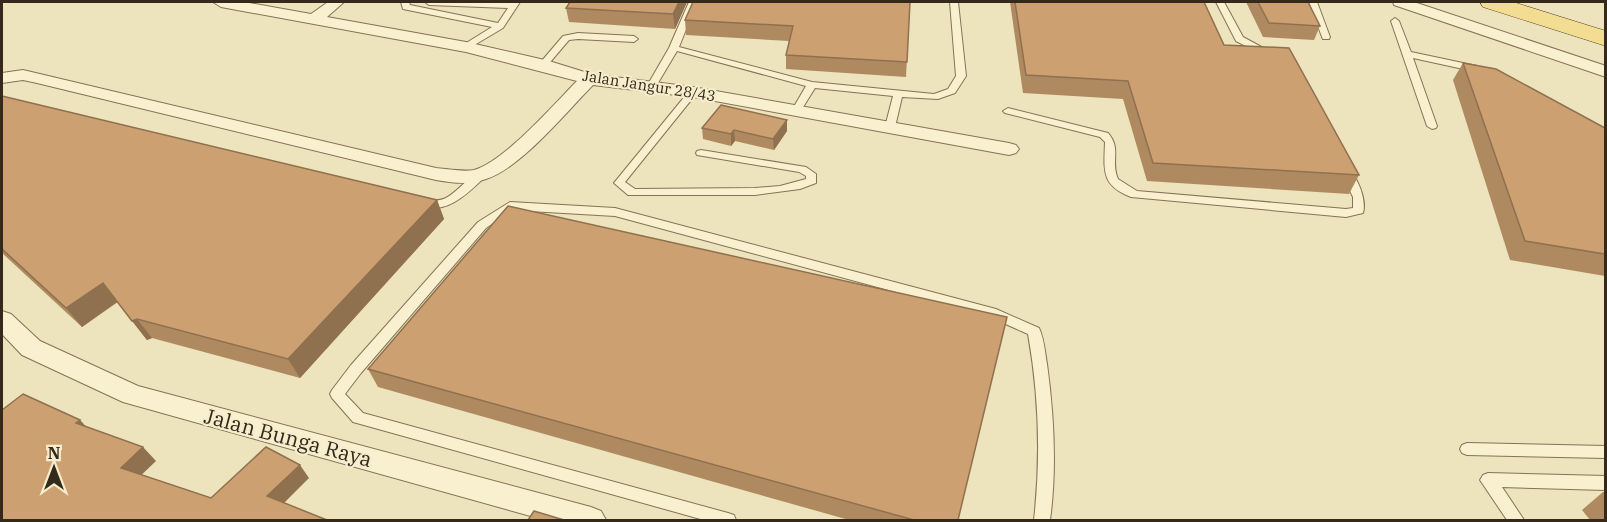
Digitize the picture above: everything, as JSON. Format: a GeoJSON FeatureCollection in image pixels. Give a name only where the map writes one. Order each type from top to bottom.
{"type":"FeatureCollection","features":[{"type":"Feature","properties":{"kind":"main road"},"geometry":{"type":"LineString","coordinates":[[1491,2],[1605,39]]}},
{"type":"Feature","properties":{"kind":"main road"},"geometry":{"type":"LineString","coordinates":[[1534,2],[1605,24]]}},
{"type":"Feature","properties":{"kind":"street","name":"Jalan Jangur 28/43"},"geometry":{"type":"LineString","coordinates":[[221,2],[466,47],[543,65],[589,79],[693,92],[1009,149]]}},
{"type":"Feature","properties":{"kind":"street"},"geometry":{"type":"LineString","coordinates":[[315,18],[337,2]]}},
{"type":"Feature","properties":{"kind":"street"},"geometry":{"type":"LineString","coordinates":[[1400,2],[1605,72]]}},
{"type":"Feature","properties":{"kind":"street"},"geometry":{"type":"LineString","coordinates":[[3,77],[37,78],[436,174],[461,177],[482,174],[504,161],[589,79]]}},
{"type":"Feature","properties":{"kind":"street","name":"Jalan Bunga Raya"},"geometry":{"type":"LineString","coordinates":[[2,320],[31,348],[132,395],[591,520]]}},
{"type":"Feature","properties":{"kind":"lane"},"geometry":{"type":"LineString","coordinates":[[405,2],[406,7],[500,26]]}},
{"type":"Feature","properties":{"kind":"lane"},"geometry":{"type":"LineString","coordinates":[[429,2],[516,4]]}},
{"type":"Feature","properties":{"kind":"lane"},"geometry":{"type":"LineString","coordinates":[[652,86],[674,48],[693,2]]}},
{"type":"Feature","properties":{"kind":"lane"},"geometry":{"type":"LineString","coordinates":[[674,48],[812,85],[935,96],[952,91],[961,76],[954,2]]}},
{"type":"Feature","properties":{"kind":"lane"},"geometry":{"type":"LineString","coordinates":[[1220,2],[1239,39],[1277,56]]}},
{"type":"Feature","properties":{"kind":"lane"},"geometry":{"type":"LineString","coordinates":[[1312,2],[1326,37]]}},
{"type":"Feature","properties":{"kind":"lane"},"geometry":{"type":"LineString","coordinates":[[466,47],[500,26],[516,4]]}},
{"type":"Feature","properties":{"kind":"lane"},"geometry":{"type":"LineString","coordinates":[[1395,21],[1432,126]]}},
{"type":"Feature","properties":{"kind":"lane"},"geometry":{"type":"LineString","coordinates":[[543,65],[566,38],[578,36],[634,39]]}},
{"type":"Feature","properties":{"kind":"lane"},"geometry":{"type":"LineString","coordinates":[[1407,54],[1464,65],[1486,73]]}},
{"type":"Feature","properties":{"kind":"lane"},"geometry":{"type":"LineString","coordinates":[[797,110],[812,85]]}},
{"type":"Feature","properties":{"kind":"lane"},"geometry":{"type":"LineString","coordinates":[[693,92],[619,183],[632,193],[780,189],[806,186],[812,181],[811,174],[802,169],[701,153]]}},
{"type":"Feature","properties":{"kind":"lane"},"geometry":{"type":"LineString","coordinates":[[890,127],[898,94]]}},
{"type":"Feature","properties":{"kind":"lane"},"geometry":{"type":"LineString","coordinates":[[1008,111],[1104,135],[1110,142],[1109,175],[1114,185],[1135,194],[1346,213],[1359,210],[1359,197],[1342,165]]}},
{"type":"Feature","properties":{"kind":"lane"},"geometry":{"type":"LineString","coordinates":[[410,201],[433,207],[446,205],[482,174]]}},
{"type":"Feature","properties":{"kind":"lane"},"geometry":{"type":"LineString","coordinates":[[615,212],[632,193]]}},
{"type":"Feature","properties":{"kind":"lane"},"geometry":{"type":"LineString","coordinates":[[728,520],[358,418],[337,394],[356,369],[482,225],[510,206],[615,212],[996,314],[1034,331],[1043,375],[1046,491],[1042,520]]}},
{"type":"Feature","properties":{"kind":"lane"},"geometry":{"type":"LineString","coordinates":[[1467,449],[1605,452]]}},
{"type":"Feature","properties":{"kind":"lane"},"geometry":{"type":"LineString","coordinates":[[1516,520],[1488,480],[1605,483]]}},
{"type":"Feature","properties":{"kind":"building"},"geometry":{"type":"Polygon","coordinates":[[[570,2],[679,2],[673,14],[566,8],[570,2]]]}},
{"type":"Feature","properties":{"kind":"building"},"geometry":{"type":"Polygon","coordinates":[[[693,2],[910,2],[907,62],[786,55],[793,26],[685,20],[693,2]]]}},
{"type":"Feature","properties":{"kind":"building"},"geometry":{"type":"Polygon","coordinates":[[[1015,2],[1204,2],[1224,45],[1289,48],[1359,175],[1153,163],[1128,81],[1026,75],[1015,2]]]}},
{"type":"Feature","properties":{"kind":"building"},"geometry":{"type":"Polygon","coordinates":[[[1258,2],[1308,2],[1320,26],[1269,23],[1258,2]]]}},
{"type":"Feature","properties":{"kind":"building"},"geometry":{"type":"Polygon","coordinates":[[[1463,63],[1496,69],[1605,128],[1605,254],[1525,241],[1463,63]]]}},
{"type":"Feature","properties":{"kind":"building"},"geometry":{"type":"Polygon","coordinates":[[[2,96],[437,200],[288,359],[137,319],[132,321],[103,283],[66,308],[2,249],[2,96]]]}},
{"type":"Feature","properties":{"kind":"building"},"geometry":{"type":"Polygon","coordinates":[[[721,105],[787,120],[773,139],[734,130],[731,134],[702,128],[721,105]]]}},
{"type":"Feature","properties":{"kind":"building"},"geometry":{"type":"Polygon","coordinates":[[[508,206],[1007,317],[958,520],[914,520],[368,369],[508,206]]]}},
{"type":"Feature","properties":{"kind":"building"},"geometry":{"type":"Polygon","coordinates":[[[23,394],[80,420],[76,423],[143,447],[121,468],[211,498],[266,447],[300,465],[267,496],[327,520],[2,520],[2,410],[23,394]]]}},
{"type":"Feature","properties":{"kind":"building"},"geometry":{"type":"Polygon","coordinates":[[[534,511],[564,520],[528,520],[534,511]]]}}]}
